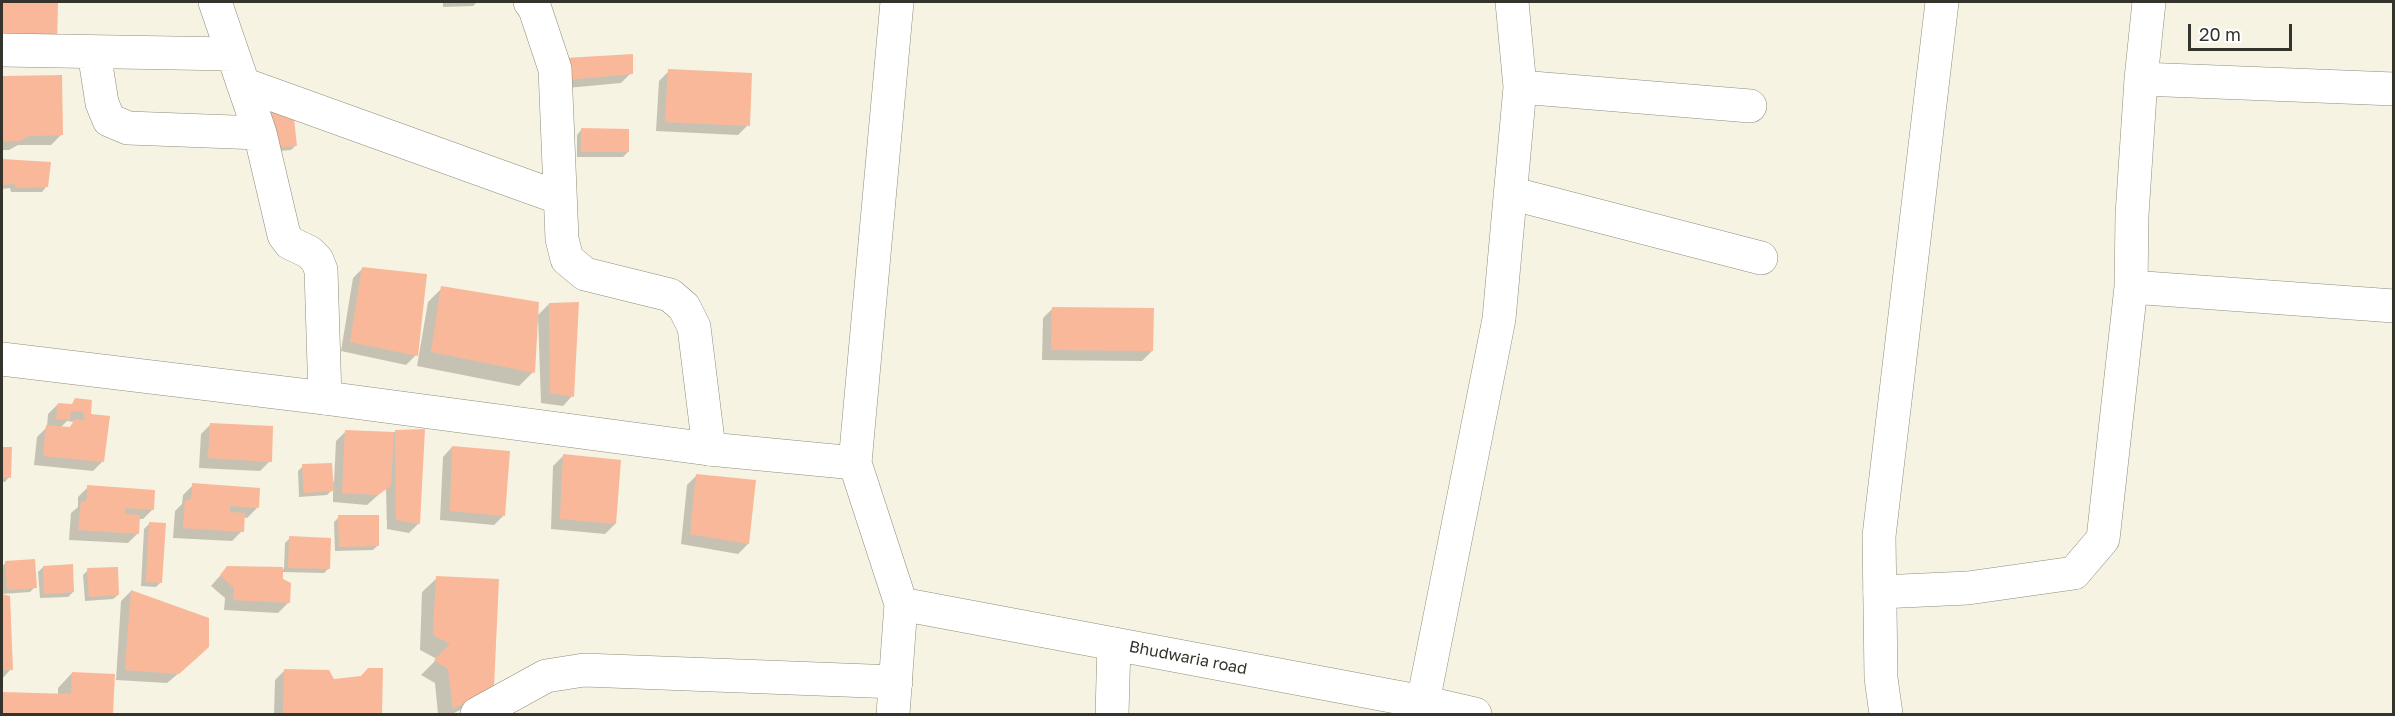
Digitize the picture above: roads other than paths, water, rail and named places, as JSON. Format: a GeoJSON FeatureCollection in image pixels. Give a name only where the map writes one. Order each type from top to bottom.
{"type":"FeatureCollection","features":[{"type":"Feature","properties":{"kind":"street"},"geometry":{"type":"LineString","coordinates":[[215,2],[260,133],[284,235],[290,243],[309,252],[317,260],[321,270],[325,398]]}},
{"type":"Feature","properties":{"kind":"street"},"geometry":{"type":"LineString","coordinates":[[530,2],[535,9],[555,69],[562,239],[567,259],[585,274],[670,295],[684,307],[694,327],[709,449]]}},
{"type":"Feature","properties":{"kind":"street"},"geometry":{"type":"LineString","coordinates":[[893,714],[901,604],[855,463],[897,2]]}},
{"type":"Feature","properties":{"kind":"street"},"geometry":{"type":"LineString","coordinates":[[1423,708],[1499,319],[1520,87],[1512,2]]}},
{"type":"Feature","properties":{"kind":"street"},"geometry":{"type":"LineString","coordinates":[[1886,714],[1881,678],[1879,536],[1942,2]]}},
{"type":"Feature","properties":{"kind":"street"},"geometry":{"type":"LineString","coordinates":[[1880,592],[1968,588],[2074,573],[2103,539],[2131,287],[2132,215],[2141,79],[2149,2]]}},
{"type":"Feature","properties":{"kind":"street"},"geometry":{"type":"LineString","coordinates":[[2,50],[232,54]]}},
{"type":"Feature","properties":{"kind":"street"},"geometry":{"type":"LineString","coordinates":[[94,52],[102,103],[109,120],[128,128],[260,133]]}},
{"type":"Feature","properties":{"kind":"street"},"geometry":{"type":"LineString","coordinates":[[2141,79],[2394,89]]}},
{"type":"Feature","properties":{"kind":"street"},"geometry":{"type":"LineString","coordinates":[[243,84],[560,198]]}},
{"type":"Feature","properties":{"kind":"street"},"geometry":{"type":"LineString","coordinates":[[1520,87],[1750,106]]}},
{"type":"Feature","properties":{"kind":"street"},"geometry":{"type":"LineString","coordinates":[[1510,193],[1761,258]]}},
{"type":"Feature","properties":{"kind":"street"},"geometry":{"type":"LineString","coordinates":[[2131,287],[2394,306]]}},
{"type":"Feature","properties":{"kind":"street"},"geometry":{"type":"LineString","coordinates":[[2,359],[325,398],[709,449],[855,463]]}},
{"type":"Feature","properties":{"kind":"street","name":"Bhudwaria road"},"geometry":{"type":"LineString","coordinates":[[901,604],[1114,644],[1423,708],[1475,714]]}},
{"type":"Feature","properties":{"kind":"street"},"geometry":{"type":"LineString","coordinates":[[1112,714],[1114,644]]}},
{"type":"Feature","properties":{"kind":"street"},"geometry":{"type":"LineString","coordinates":[[477,714],[546,676],[584,670],[896,682]]}}]}
